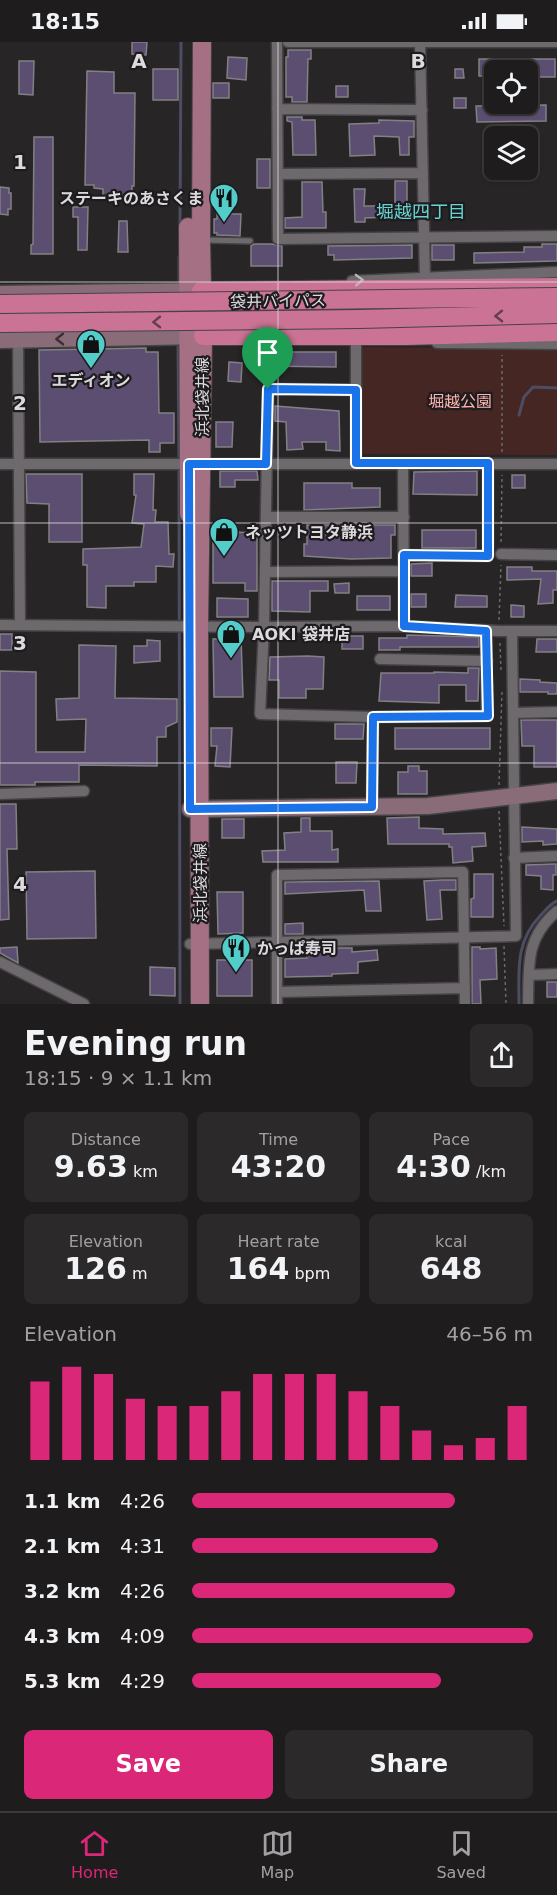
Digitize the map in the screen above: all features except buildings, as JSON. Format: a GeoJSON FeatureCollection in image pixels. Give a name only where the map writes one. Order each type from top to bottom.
{"type":"FeatureCollection","features":[{"type":"Feature","properties":{"kind":"highway"},"geometry":{"type":"LineString","coordinates":[[194,291],[557,287]]}},
{"type":"Feature","properties":{"kind":"highway","name":"袋井バイパス"},"geometry":{"type":"LineString","coordinates":[[0,304],[557,297]]}},
{"type":"Feature","properties":{"kind":"highway","name":"袋井バイパス"},"geometry":{"type":"LineString","coordinates":[[0,323],[557,314]]}},
{"type":"Feature","properties":{"kind":"highway"},"geometry":{"type":"LineString","coordinates":[[196,336],[557,332]]}},
{"type":"Feature","properties":{"kind":"main road","name":"浜北袋井線"},"geometry":{"type":"LineString","coordinates":[[190,42],[196,336],[195,944],[190,1004]]}},
{"type":"Feature","properties":{"kind":"main road","name":"浜北袋井線"},"geometry":{"type":"LineString","coordinates":[[194,291],[201,240],[202,42]]}},
{"type":"Feature","properties":{"kind":"main road","name":"浜北袋井線"},"geometry":{"type":"LineString","coordinates":[[195,944],[200,1004]]}},
{"type":"Feature","properties":{"kind":"street"},"geometry":{"type":"LineString","coordinates":[[277,42],[278,239],[557,236]]}},
{"type":"Feature","properties":{"kind":"street"},"geometry":{"type":"LineString","coordinates":[[288,42],[557,42]]}},
{"type":"Feature","properties":{"kind":"street"},"geometry":{"type":"LineString","coordinates":[[420,43],[425,278]]}},
{"type":"Feature","properties":{"kind":"street"},"geometry":{"type":"LineString","coordinates":[[277,109],[422,110]]}},
{"type":"Feature","properties":{"kind":"street"},"geometry":{"type":"LineString","coordinates":[[278,174],[423,174]]}},
{"type":"Feature","properties":{"kind":"street"},"geometry":{"type":"LineString","coordinates":[[259,291],[326,281],[557,272]]}},
{"type":"Feature","properties":{"kind":"street"},"geometry":{"type":"LineString","coordinates":[[0,294],[194,291]]}},
{"type":"Feature","properties":{"kind":"street"},"geometry":{"type":"LineString","coordinates":[[0,340],[196,336]]}},
{"type":"Feature","properties":{"kind":"street"},"geometry":{"type":"LineString","coordinates":[[320,336],[356,342],[557,344]]}},
{"type":"Feature","properties":{"kind":"street"},"geometry":{"type":"LineString","coordinates":[[18,340],[20,625]]}},
{"type":"Feature","properties":{"kind":"street"},"geometry":{"type":"LineString","coordinates":[[356,342],[356,463]]}},
{"type":"Feature","properties":{"kind":"street"},"geometry":{"type":"LineString","coordinates":[[356,390],[268,389],[264,627],[260,714],[373,717],[488,716],[486,631]]}},
{"type":"Feature","properties":{"kind":"street"},"geometry":{"type":"LineString","coordinates":[[404,555],[488,556],[488,463]]}},
{"type":"Feature","properties":{"kind":"street"},"geometry":{"type":"LineString","coordinates":[[0,464],[557,464]]}},
{"type":"Feature","properties":{"kind":"street"},"geometry":{"type":"LineString","coordinates":[[404,464],[404,626]]}},
{"type":"Feature","properties":{"kind":"street"},"geometry":{"type":"LineString","coordinates":[[266,517],[404,517]]}},
{"type":"Feature","properties":{"kind":"street"},"geometry":{"type":"LineString","coordinates":[[501,554],[557,555]]}},
{"type":"Feature","properties":{"kind":"street"},"geometry":{"type":"LineString","coordinates":[[265,572],[404,571]]}},
{"type":"Feature","properties":{"kind":"street"},"geometry":{"type":"LineString","coordinates":[[0,625],[404,626],[486,631],[557,631]]}},
{"type":"Feature","properties":{"kind":"street"},"geometry":{"type":"LineString","coordinates":[[195,944],[516,936],[514,858],[506,798],[513,712],[512,631]]}},
{"type":"Feature","properties":{"kind":"street"},"geometry":{"type":"LineString","coordinates":[[380,659],[487,661]]}},
{"type":"Feature","properties":{"kind":"street"},"geometry":{"type":"LineString","coordinates":[[513,712],[557,712]]}},
{"type":"Feature","properties":{"kind":"street"},"geometry":{"type":"LineString","coordinates":[[372,807],[373,717]]}},
{"type":"Feature","properties":{"kind":"street"},"geometry":{"type":"LineString","coordinates":[[0,794],[84,791]]}},
{"type":"Feature","properties":{"kind":"street"},"geometry":{"type":"LineString","coordinates":[[195,809],[428,806],[557,791]]}},
{"type":"Feature","properties":{"kind":"street"},"geometry":{"type":"LineString","coordinates":[[514,858],[557,856]]}},
{"type":"Feature","properties":{"kind":"street"},"geometry":{"type":"LineString","coordinates":[[465,988],[277,998],[277,875],[463,872],[465,988],[465,1004]]}},
{"type":"Feature","properties":{"kind":"street"},"geometry":{"type":"LineString","coordinates":[[528,1004],[530,953],[536,934],[557,911]]}},
{"type":"Feature","properties":{"kind":"street"},"geometry":{"type":"LineString","coordinates":[[0,962],[84,1004]]}},
{"type":"Feature","properties":{"kind":"street"},"geometry":{"type":"LineString","coordinates":[[529,975],[557,974]]}},
{"type":"Feature","properties":{"kind":"lane"},"geometry":{"type":"LineString","coordinates":[[201,240],[250,241]]}},
{"type":"Feature","properties":{"kind":"path"},"geometry":{"type":"LineString","coordinates":[[502,345],[502,463]]}},
{"type":"Feature","properties":{"kind":"path"},"geometry":{"type":"LineString","coordinates":[[499,631],[501,674]]}},
{"type":"Feature","properties":{"kind":"path"},"geometry":{"type":"LineString","coordinates":[[502,684],[506,798],[504,937],[506,1004]]}},
{"type":"Feature","properties":{"kind":"green space","name":"堀越公園"},"geometry":{"type":"Polygon","coordinates":[[[363,347],[557,349],[557,455],[362,454],[363,347]]]}},
{"type":"Feature","properties":{"kind":"waterway"},"geometry":{"type":"LineString","coordinates":[[180,226],[181,42]]}},
{"type":"Feature","properties":{"kind":"waterway"},"geometry":{"type":"LineString","coordinates":[[179,257],[179,286]]}},
{"type":"Feature","properties":{"kind":"waterway"},"geometry":{"type":"LineString","coordinates":[[178,341],[179,460]]}},
{"type":"Feature","properties":{"kind":"waterway"},"geometry":{"type":"LineString","coordinates":[[519,415],[524,397],[533,387],[557,388]]}},
{"type":"Feature","properties":{"kind":"waterway"},"geometry":{"type":"LineString","coordinates":[[179,467],[180,1004]]}},
{"type":"Feature","properties":{"kind":"waterway"},"geometry":{"type":"LineString","coordinates":[[519,1004],[520,957],[526,936],[540,916],[557,901]]}},
{"type":"Feature","properties":{"kind":"place","name":"ステーキのあさくま"},"geometry":{"type":"Point","coordinates":[224,224]}},
{"type":"Feature","properties":{"kind":"place","name":"エディオン"},"geometry":{"type":"Point","coordinates":[91,370]}},
{"type":"Feature","properties":{"kind":"place","name":"ネッツトヨタ静浜"},"geometry":{"type":"Point","coordinates":[224,558]}},
{"type":"Feature","properties":{"kind":"place","name":"AOKI 袋井店"},"geometry":{"type":"Point","coordinates":[231,660]}},
{"type":"Feature","properties":{"kind":"place","name":"かっぱ寿司"},"geometry":{"type":"Point","coordinates":[236,974]}},
{"type":"Feature","properties":{"kind":"district","name":"堀越四丁目"},"geometry":{"type":"Point","coordinates":[421,211]}},
{"type":"Feature","properties":{"kind":"route"},"geometry":{"type":"LineString","coordinates":[[268,389],[356,390],[356,463],[488,463],[488,556],[404,555],[404,626],[486,631],[488,716],[373,717],[372,807],[190,809],[189,464],[266,464],[268,389]]}}]}
